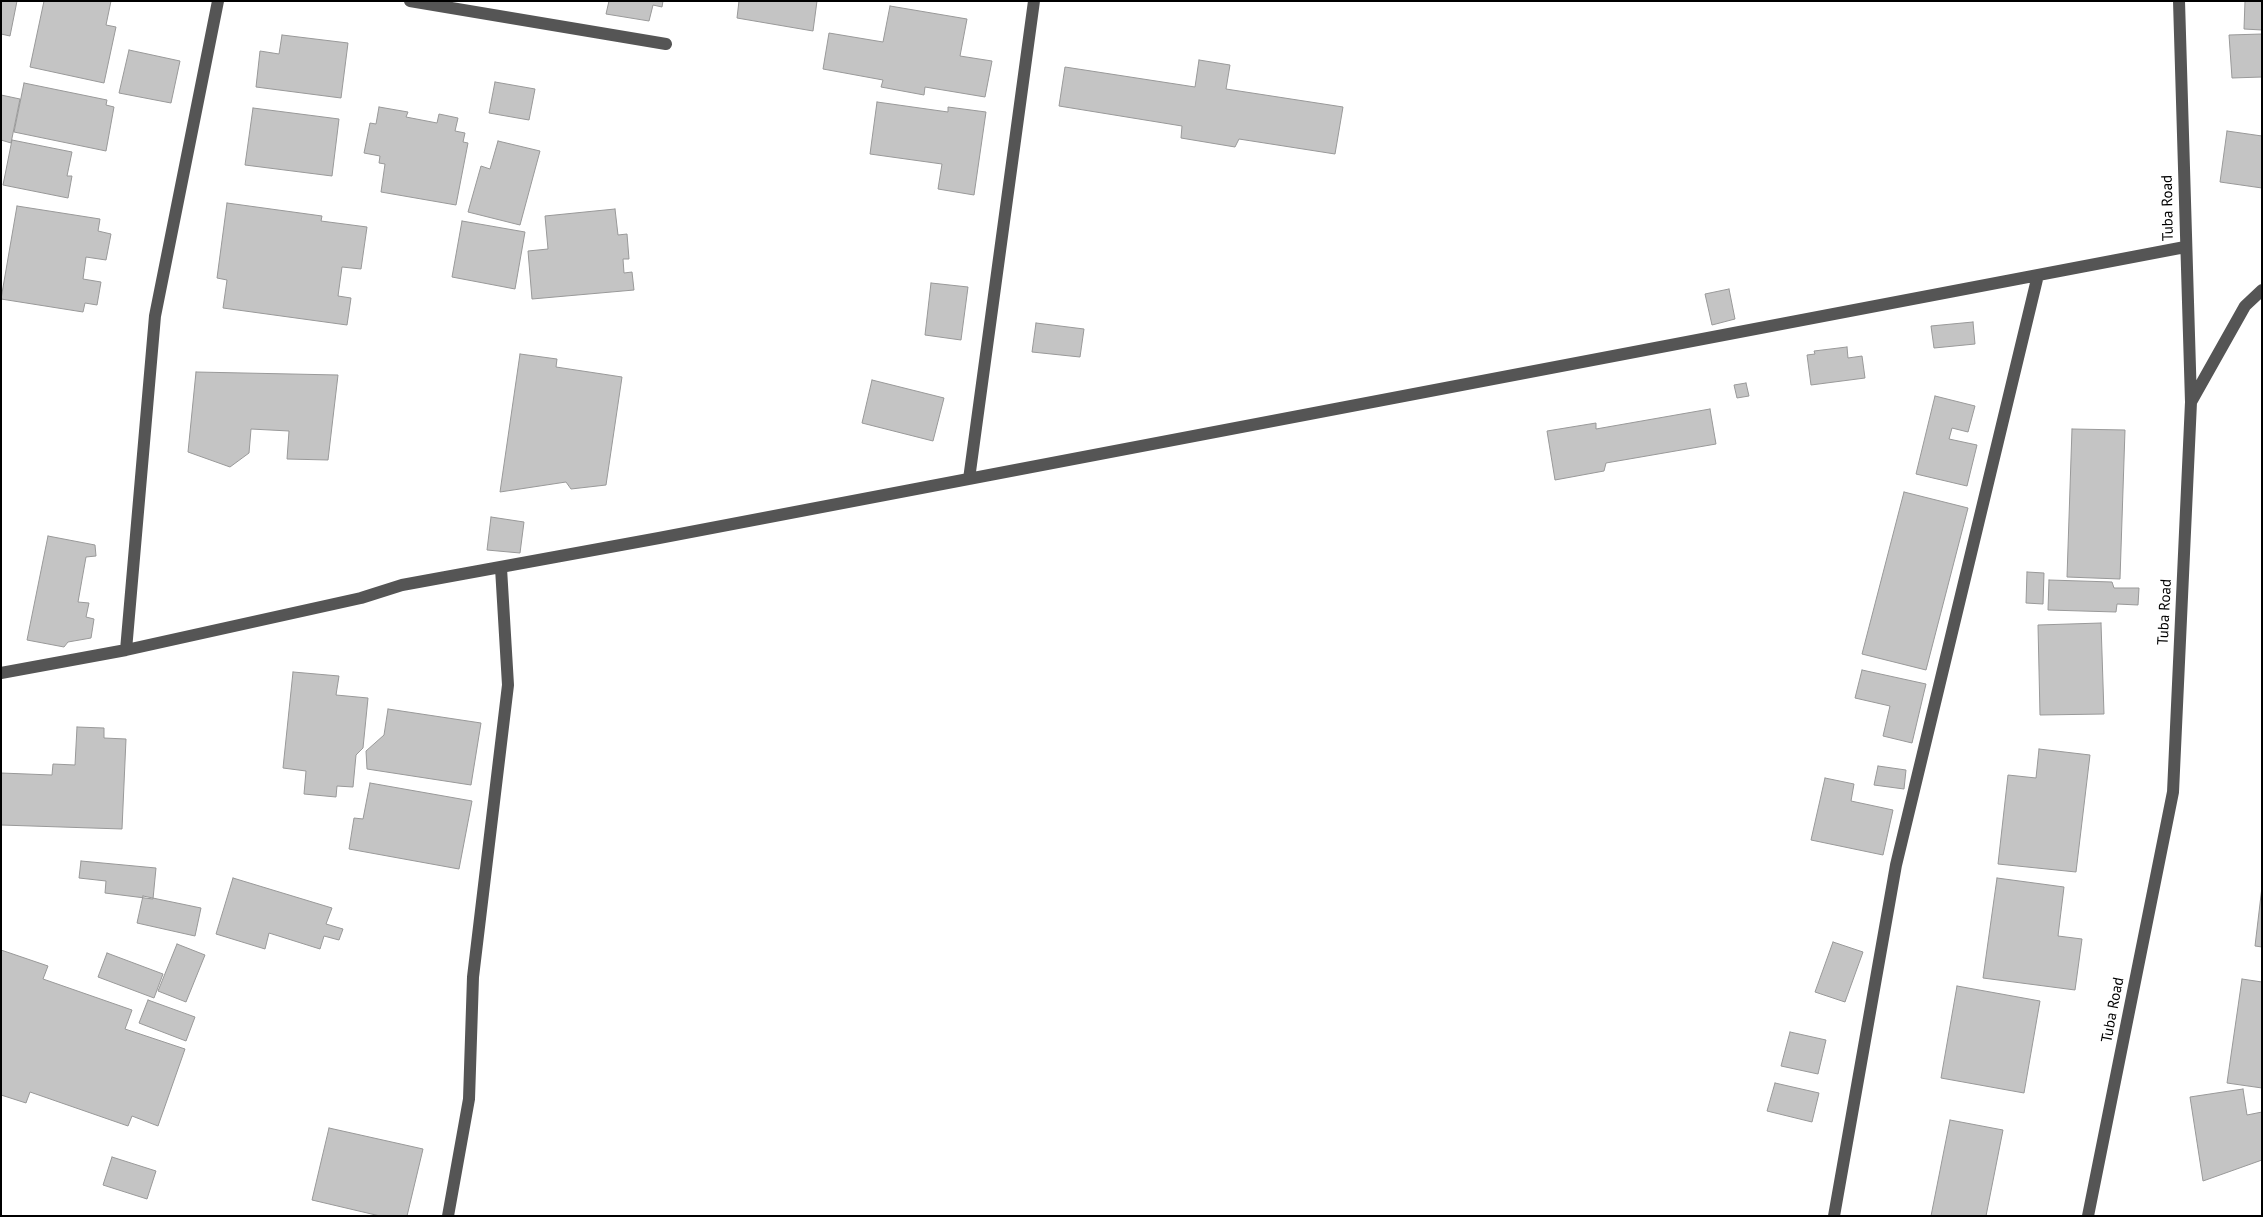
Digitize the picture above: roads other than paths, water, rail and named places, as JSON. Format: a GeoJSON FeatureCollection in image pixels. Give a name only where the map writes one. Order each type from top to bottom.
{"type":"FeatureCollection","features":[{"type":"Feature","properties":{"kind":"street"},"geometry":{"type":"LineString","coordinates":[[126,650],[155,316],[218,1]]}},
{"type":"Feature","properties":{"kind":"street"},"geometry":{"type":"LineString","coordinates":[[410,1],[666,44]]}},
{"type":"Feature","properties":{"kind":"street"},"geometry":{"type":"LineString","coordinates":[[969,479],[1034,1]]}},
{"type":"Feature","properties":{"kind":"street","name":"Tuba Road"},"geometry":{"type":"LineString","coordinates":[[2088,1216],[2173,792],[2191,402],[2179,1]]}},
{"type":"Feature","properties":{"kind":"street"},"geometry":{"type":"LineString","coordinates":[[1,673],[126,650],[360,598],[402,585],[501,568],[2185,247]]}},
{"type":"Feature","properties":{"kind":"street"},"geometry":{"type":"LineString","coordinates":[[1834,1216],[1896,865],[2038,275]]}},
{"type":"Feature","properties":{"kind":"street"},"geometry":{"type":"LineString","coordinates":[[2191,402],[2245,306],[2262,290]]}},
{"type":"Feature","properties":{"kind":"street"},"geometry":{"type":"LineString","coordinates":[[448,1216],[469,1100],[473,977],[508,684],[501,568]]}}]}
